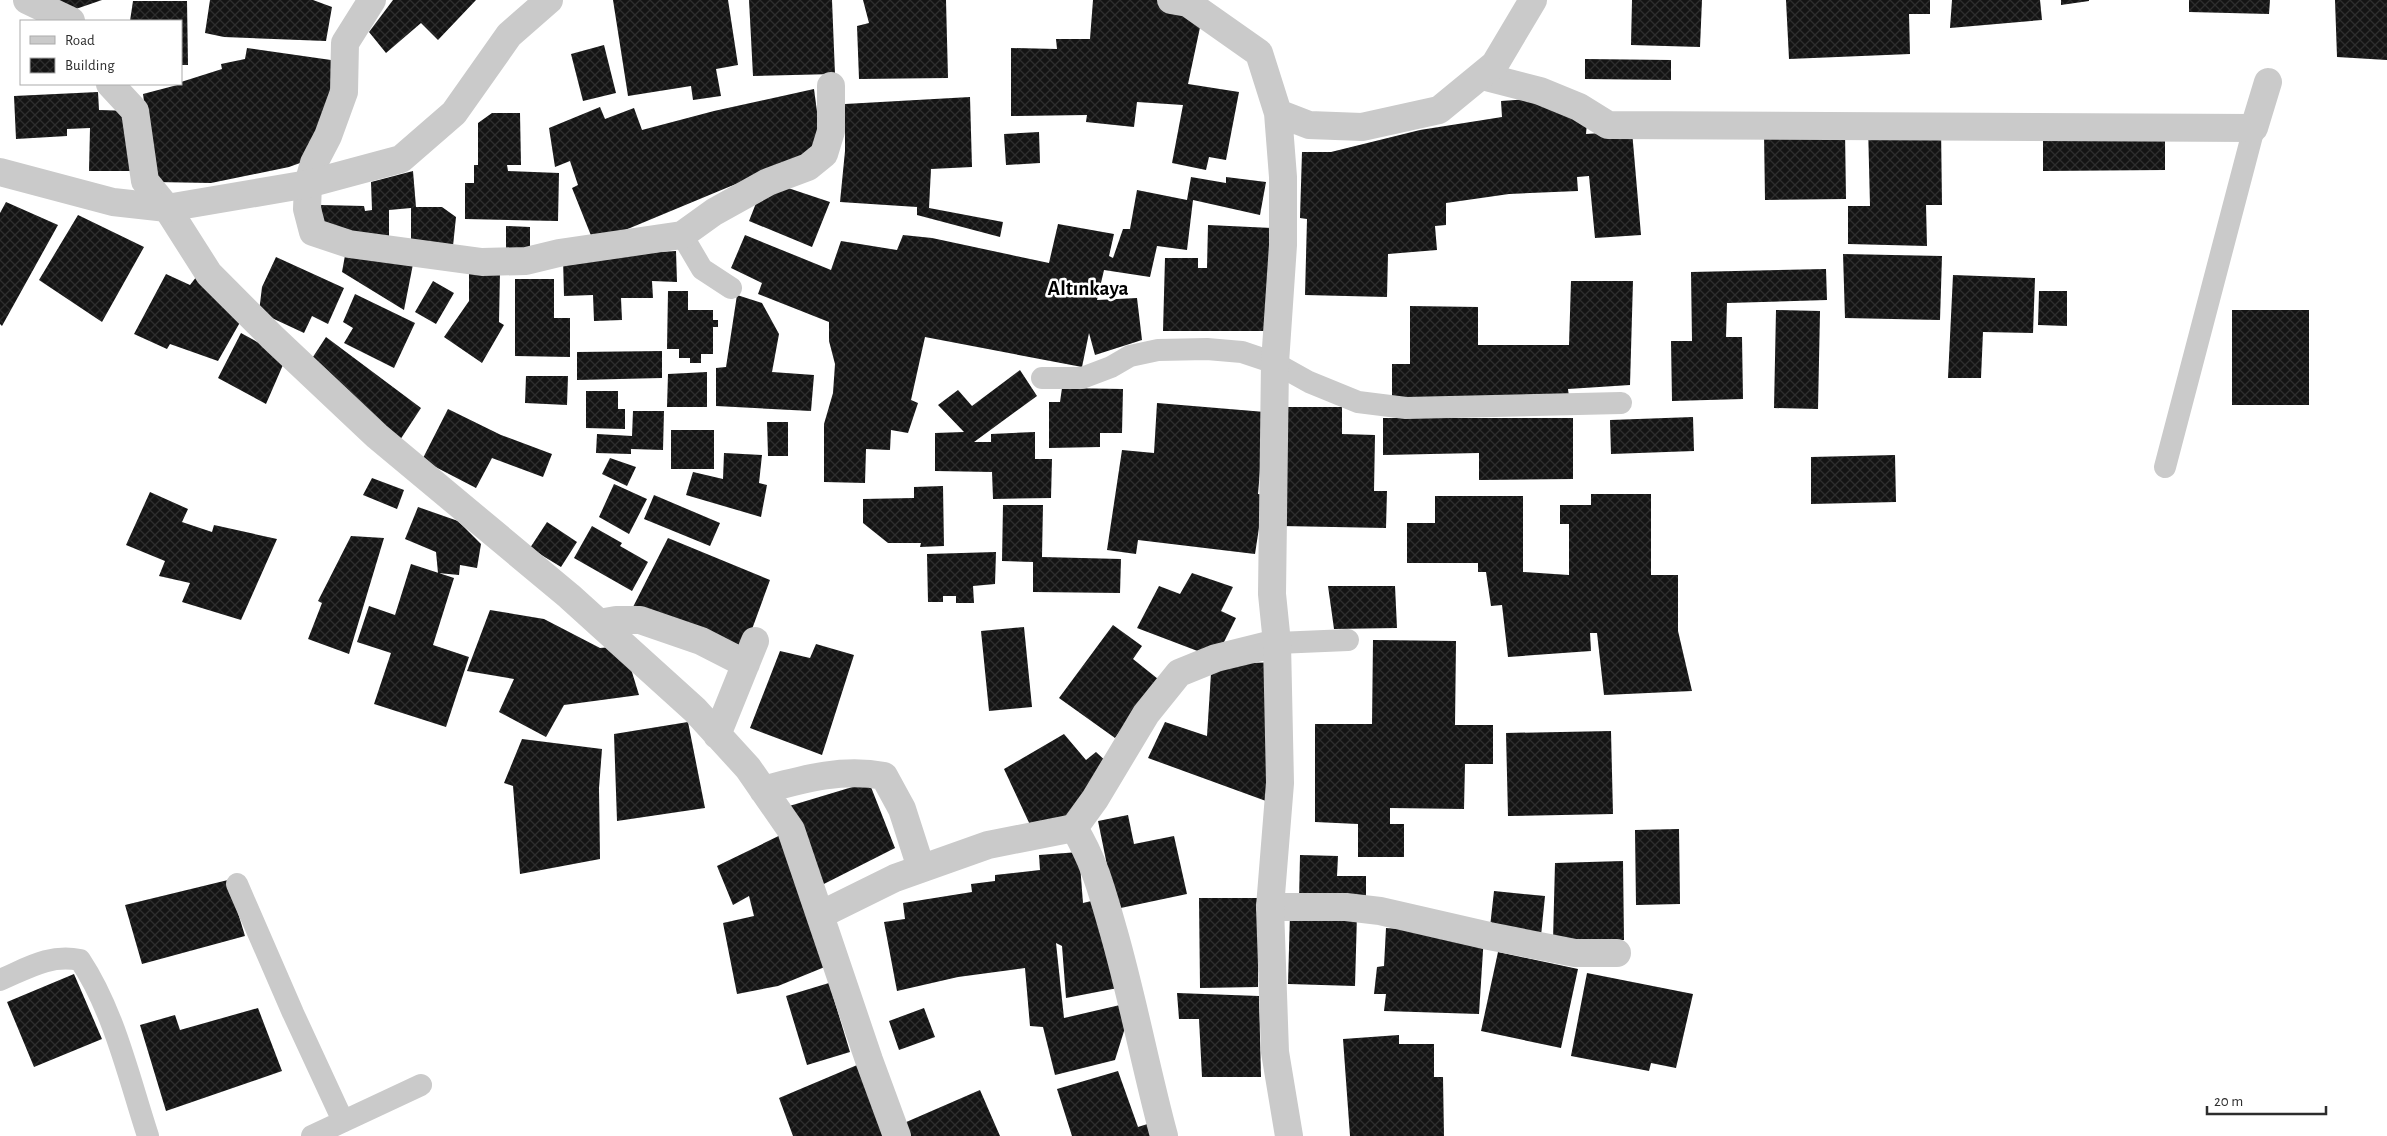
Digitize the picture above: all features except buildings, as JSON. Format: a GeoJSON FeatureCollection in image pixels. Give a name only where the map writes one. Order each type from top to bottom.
{"type":"FeatureCollection","features":[{"type":"Feature","properties":{"kind":"street"},"geometry":{"type":"LineString","coordinates":[[27,0],[69,20]]}},
{"type":"Feature","properties":{"kind":"street"},"geometry":{"type":"LineString","coordinates":[[372,0],[345,44],[344,92],[328,136],[314,163],[308,184],[307,209],[313,232],[349,244],[482,262],[526,261],[559,253],[682,235],[714,212],[768,182],[808,167],[824,154],[831,131],[831,86]]}},
{"type":"Feature","properties":{"kind":"street"},"geometry":{"type":"LineString","coordinates":[[0,172],[114,202],[168,208],[308,184],[401,160],[454,113],[510,35],[549,0]]}},
{"type":"Feature","properties":{"kind":"street"},"geometry":{"type":"LineString","coordinates":[[1171,0],[1188,3],[1259,53],[1278,113],[1283,177],[1283,245],[1275,363],[1272,594],[1277,643],[1280,783],[1270,907],[1275,1052],[1289,1136]]}},
{"type":"Feature","properties":{"kind":"street"},"geometry":{"type":"LineString","coordinates":[[1278,113],[1309,124],[1362,127],[1439,110],[1495,64],[1533,0]]}},
{"type":"Feature","properties":{"kind":"street"},"geometry":{"type":"LineString","coordinates":[[1482,76],[1540,91],[1579,107],[1608,124],[2254,128],[2268,82]]}},
{"type":"Feature","properties":{"kind":"street"},"geometry":{"type":"LineString","coordinates":[[111,85],[135,111],[145,180],[168,208],[209,274],[272,337],[378,436],[569,596],[695,710],[748,768],[791,830],[869,1060],[897,1136]]}},
{"type":"Feature","properties":{"kind":"street"},"geometry":{"type":"LineString","coordinates":[[599,623],[616,620],[640,620],[701,641],[751,652],[717,735]]}},
{"type":"Feature","properties":{"kind":"street"},"geometry":{"type":"LineString","coordinates":[[820,915],[895,878],[988,845],[1074,828],[1095,799],[1146,714],[1179,673],[1216,658],[1277,643]]}},
{"type":"Feature","properties":{"kind":"street"},"geometry":{"type":"LineString","coordinates":[[763,790],[824,774],[863,772],[884,776],[902,809],[921,868]]}},
{"type":"Feature","properties":{"kind":"street"},"geometry":{"type":"LineString","coordinates":[[1074,828],[1098,876],[1133,1002],[1154,1100],[1164,1136]]}},
{"type":"Feature","properties":{"kind":"street"},"geometry":{"type":"LineString","coordinates":[[1270,907],[1346,907],[1380,911],[1574,953],[1617,954]]}},
{"type":"Feature","properties":{"kind":"lane"},"geometry":{"type":"LineString","coordinates":[[2165,466],[2254,128]]}},
{"type":"Feature","properties":{"kind":"lane"},"geometry":{"type":"LineString","coordinates":[[682,235],[702,269],[731,288]]}},
{"type":"Feature","properties":{"kind":"lane"},"geometry":{"type":"LineString","coordinates":[[1042,378],[1082,378],[1111,367],[1130,356],[1158,350],[1207,349],[1242,352],[1275,363],[1309,382],[1358,402],[1406,408],[1621,403]]}},
{"type":"Feature","properties":{"kind":"lane"},"geometry":{"type":"LineString","coordinates":[[1277,643],[1348,640]]}},
{"type":"Feature","properties":{"kind":"lane"},"geometry":{"type":"LineString","coordinates":[[238,884],[292,1013],[343,1121]]}},
{"type":"Feature","properties":{"kind":"lane"},"geometry":{"type":"LineString","coordinates":[[0,980],[39,963],[62,957],[80,960],[90,976],[110,1021],[148,1136]]}},
{"type":"Feature","properties":{"kind":"lane"},"geometry":{"type":"LineString","coordinates":[[312,1136],[421,1085]]}},
{"type":"Feature","properties":{"kind":"district","name":"Altınkaya"},"geometry":{"type":"Point","coordinates":[1088,288]}}]}
